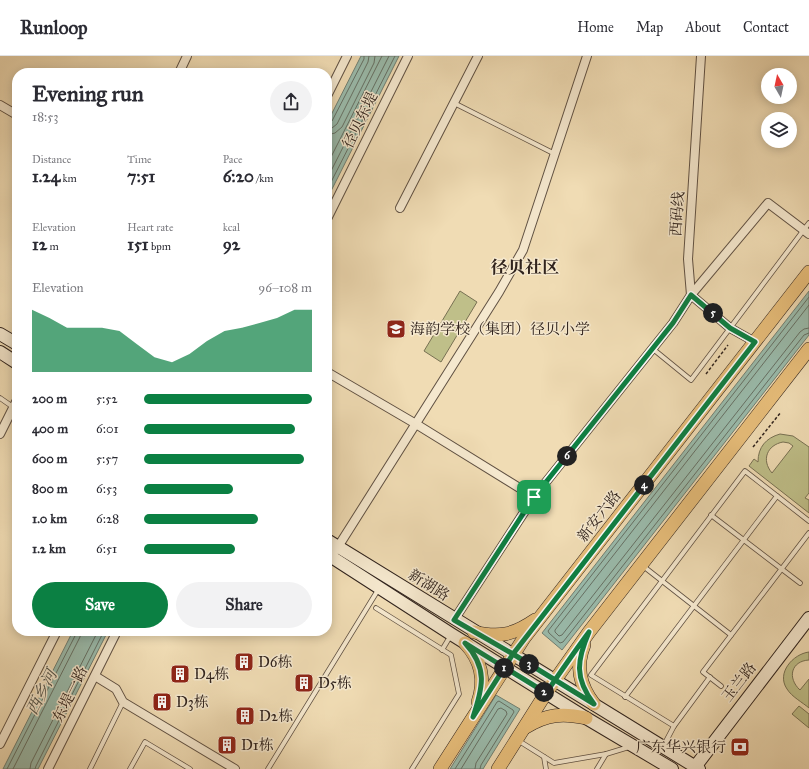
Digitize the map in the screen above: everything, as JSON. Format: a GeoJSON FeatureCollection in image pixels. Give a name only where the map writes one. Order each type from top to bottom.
{"type":"FeatureCollection","features":[{"type":"Feature","properties":{"kind":"main road","name":"新安六路"},"geometry":{"type":"LineString","coordinates":[[440,769],[513,654],[809,272]]}},
{"type":"Feature","properties":{"kind":"main road"},"geometry":{"type":"LineString","coordinates":[[0,334],[12,341]]}},
{"type":"Feature","properties":{"kind":"main road"},"geometry":{"type":"LineString","coordinates":[[0,352],[12,360]]}},
{"type":"Feature","properties":{"kind":"main road"},"geometry":{"type":"LineString","coordinates":[[498,769],[546,693],[589,632],[807,355]]}},
{"type":"Feature","properties":{"kind":"main road","name":"新湖路"},"geometry":{"type":"LineString","coordinates":[[332,553],[379,588],[465,643],[672,769]]}},
{"type":"Feature","properties":{"kind":"main road","name":"新湖路"},"geometry":{"type":"LineString","coordinates":[[332,553],[513,654],[697,768]]}},
{"type":"Feature","properties":{"kind":"main road"},"geometry":{"type":"LineString","coordinates":[[474,632],[494,635],[507,634],[522,628],[543,614]]}},
{"type":"Feature","properties":{"kind":"main road","name":"玉兰路"},"geometry":{"type":"LineString","coordinates":[[697,768],[809,618]]}},
{"type":"Feature","properties":{"kind":"main road"},"geometry":{"type":"LineString","coordinates":[[589,632],[582,647],[580,674],[584,688],[594,704]]}},
{"type":"Feature","properties":{"kind":"main road"},"geometry":{"type":"LineString","coordinates":[[465,643],[476,656],[482,678],[479,699],[473,717]]}},
{"type":"Feature","properties":{"kind":"main road"},"geometry":{"type":"LineString","coordinates":[[525,728],[535,721],[564,714],[586,718]]}},
{"type":"Feature","properties":{"kind":"street"},"geometry":{"type":"LineString","coordinates":[[181,68],[187,56]]}},
{"type":"Feature","properties":{"kind":"street"},"geometry":{"type":"LineString","coordinates":[[332,86],[347,56]]}},
{"type":"Feature","properties":{"kind":"street","name":"径贝东堤"},"geometry":{"type":"LineString","coordinates":[[332,209],[408,56]]}},
{"type":"Feature","properties":{"kind":"street"},"geometry":{"type":"LineString","coordinates":[[400,208],[478,56]]}},
{"type":"Feature","properties":{"kind":"street"},"geometry":{"type":"LineString","coordinates":[[332,553],[416,424],[524,250],[587,56]]}},
{"type":"Feature","properties":{"kind":"street","name":"西码线"},"geometry":{"type":"LineString","coordinates":[[691,295],[688,259],[701,56]]}},
{"type":"Feature","properties":{"kind":"street"},"geometry":{"type":"LineString","coordinates":[[0,105],[12,112]]}},
{"type":"Feature","properties":{"kind":"street"},"geometry":{"type":"LineString","coordinates":[[454,620],[534,497],[673,323],[691,295],[768,203],[806,232]]}},
{"type":"Feature","properties":{"kind":"street"},"geometry":{"type":"LineString","coordinates":[[691,295],[730,328],[755,342]]}},
{"type":"Feature","properties":{"kind":"street"},"geometry":{"type":"LineString","coordinates":[[332,375],[416,424],[534,497]]}},
{"type":"Feature","properties":{"kind":"street"},"geometry":{"type":"LineString","coordinates":[[0,434],[12,410]]}},
{"type":"Feature","properties":{"kind":"street"},"geometry":{"type":"LineString","coordinates":[[0,744],[54,636]]}},
{"type":"Feature","properties":{"kind":"street","name":"东堤一路"},"geometry":{"type":"LineString","coordinates":[[48,769],[115,636]]}},
{"type":"Feature","properties":{"kind":"street"},"geometry":{"type":"LineString","coordinates":[[95,676],[116,689],[123,702],[235,769]]}},
{"type":"Feature","properties":{"kind":"lane"},"geometry":{"type":"LineString","coordinates":[[454,103],[555,154]]}},
{"type":"Feature","properties":{"kind":"lane"},"geometry":{"type":"LineString","coordinates":[[653,348],[691,380],[806,232],[809,223]]}},
{"type":"Feature","properties":{"kind":"lane"},"geometry":{"type":"LineString","coordinates":[[0,398],[12,403]]}},
{"type":"Feature","properties":{"kind":"lane"},"geometry":{"type":"LineString","coordinates":[[674,726],[591,675],[745,471],[809,521]]}},
{"type":"Feature","properties":{"kind":"lane"},"geometry":{"type":"LineString","coordinates":[[625,697],[777,496]]}},
{"type":"Feature","properties":{"kind":"lane"},"geometry":{"type":"LineString","coordinates":[[711,515],[800,583]]}},
{"type":"Feature","properties":{"kind":"lane"},"geometry":{"type":"LineString","coordinates":[[721,686],[703,672],[809,533]]}},
{"type":"Feature","properties":{"kind":"lane"},"geometry":{"type":"LineString","coordinates":[[641,565],[732,635]]}},
{"type":"Feature","properties":{"kind":"lane"},"geometry":{"type":"LineString","coordinates":[[268,769],[379,588]]}},
{"type":"Feature","properties":{"kind":"lane"},"geometry":{"type":"LineString","coordinates":[[376,608],[451,655],[459,694],[412,769]]}},
{"type":"Feature","properties":{"kind":"lane"},"geometry":{"type":"LineString","coordinates":[[442,650],[451,634]]}},
{"type":"Feature","properties":{"kind":"lane"},"geometry":{"type":"LineString","coordinates":[[662,747],[674,726],[710,677]]}},
{"type":"Feature","properties":{"kind":"lane"},"geometry":{"type":"LineString","coordinates":[[90,769],[123,702]]}},
{"type":"Feature","properties":{"kind":"lane"},"geometry":{"type":"LineString","coordinates":[[516,740],[554,763],[606,754],[633,746]]}},
{"type":"Feature","properties":{"kind":"lane"},"geometry":{"type":"LineString","coordinates":[[130,769],[145,742],[190,769]]}},
{"type":"Feature","properties":{"kind":"lane"},"geometry":{"type":"LineString","coordinates":[[597,769],[606,754]]}},
{"type":"Feature","properties":{"kind":"lane"},"geometry":{"type":"LineString","coordinates":[[544,757],[546,769]]}},
{"type":"Feature","properties":{"kind":"path"},"geometry":{"type":"LineString","coordinates":[[706,374],[728,345]]}},
{"type":"Feature","properties":{"kind":"path"},"geometry":{"type":"LineString","coordinates":[[753,447],[781,412]]}},
{"type":"Feature","properties":{"kind":"green space"},"geometry":{"type":"Polygon","coordinates":[[[460,291],[477,302],[441,362],[424,351],[460,291]]]}},
{"type":"Feature","properties":{"kind":"green space"},"geometry":{"type":"Polygon","coordinates":[[[780,434],[793,436],[809,447],[809,493],[805,498],[809,500],[809,513],[749,466],[754,459],[758,462],[761,448],[767,441],[780,434]],[[783,442],[773,446],[767,454],[767,463],[772,473],[793,446],[789,443],[783,442]]]}},
{"type":"Feature","properties":{"kind":"green space"},"geometry":{"type":"Polygon","coordinates":[[[809,652],[809,660],[798,663],[792,675],[793,680],[800,690],[809,679],[809,708],[789,692],[784,683],[784,677],[785,671],[792,660],[797,656],[809,652]]]}},
{"type":"Feature","properties":{"kind":"green space"},"geometry":{"type":"Polygon","coordinates":[[[799,706],[809,714],[809,728],[792,714],[799,706]]]}},
{"type":"Feature","properties":{"kind":"water"},"geometry":{"type":"Polygon","coordinates":[[[361,56],[399,56],[332,189],[332,113],[361,56]]]}},
{"type":"Feature","properties":{"kind":"water"},"geometry":{"type":"Polygon","coordinates":[[[809,291],[809,335],[562,650],[542,633],[809,291]]]}},
{"type":"Feature","properties":{"kind":"water"},"geometry":{"type":"Polygon","coordinates":[[[70,636],[105,636],[38,769],[3,769],[70,636]]]}},
{"type":"Feature","properties":{"kind":"water"},"geometry":{"type":"Polygon","coordinates":[[[496,695],[520,709],[483,769],[450,769],[496,695]]]}},
{"type":"Feature","properties":{"kind":"place","name":"海韵学校（集团）径贝小学"},"geometry":{"type":"Point","coordinates":[396,329]}},
{"type":"Feature","properties":{"kind":"place","name":"D6栋"},"geometry":{"type":"Point","coordinates":[244,662]}},
{"type":"Feature","properties":{"kind":"place","name":"D4栋"},"geometry":{"type":"Point","coordinates":[180,674]}},
{"type":"Feature","properties":{"kind":"place","name":"D5栋"},"geometry":{"type":"Point","coordinates":[304,683]}},
{"type":"Feature","properties":{"kind":"place","name":"D3栋"},"geometry":{"type":"Point","coordinates":[162,702]}},
{"type":"Feature","properties":{"kind":"place","name":"D2栋"},"geometry":{"type":"Point","coordinates":[245,716]}},
{"type":"Feature","properties":{"kind":"place","name":"D1栋"},"geometry":{"type":"Point","coordinates":[227,745]}},
{"type":"Feature","properties":{"kind":"place","name":"广东华兴银行"},"geometry":{"type":"Point","coordinates":[740,747]}},
{"type":"Feature","properties":{"kind":"district","name":"径贝社区"},"geometry":{"type":"Point","coordinates":[525,267]}},
{"type":"Feature","properties":{"kind":"route"},"geometry":{"type":"LineString","coordinates":[[534,497],[454,620],[513,654],[504,667],[473,717],[482,687],[482,678],[476,656],[465,643],[504,667],[546,693],[555,680],[568,661],[589,632],[582,647],[579,667],[581,681],[587,695],[594,704],[555,680],[513,654],[755,342],[730,328],[691,295],[673,323],[534,497]]}},
{"type":"Feature","properties":{"kind":"water label","name":"西乡河"},"geometry":{"type":"Point","coordinates":[41,692]}}]}
